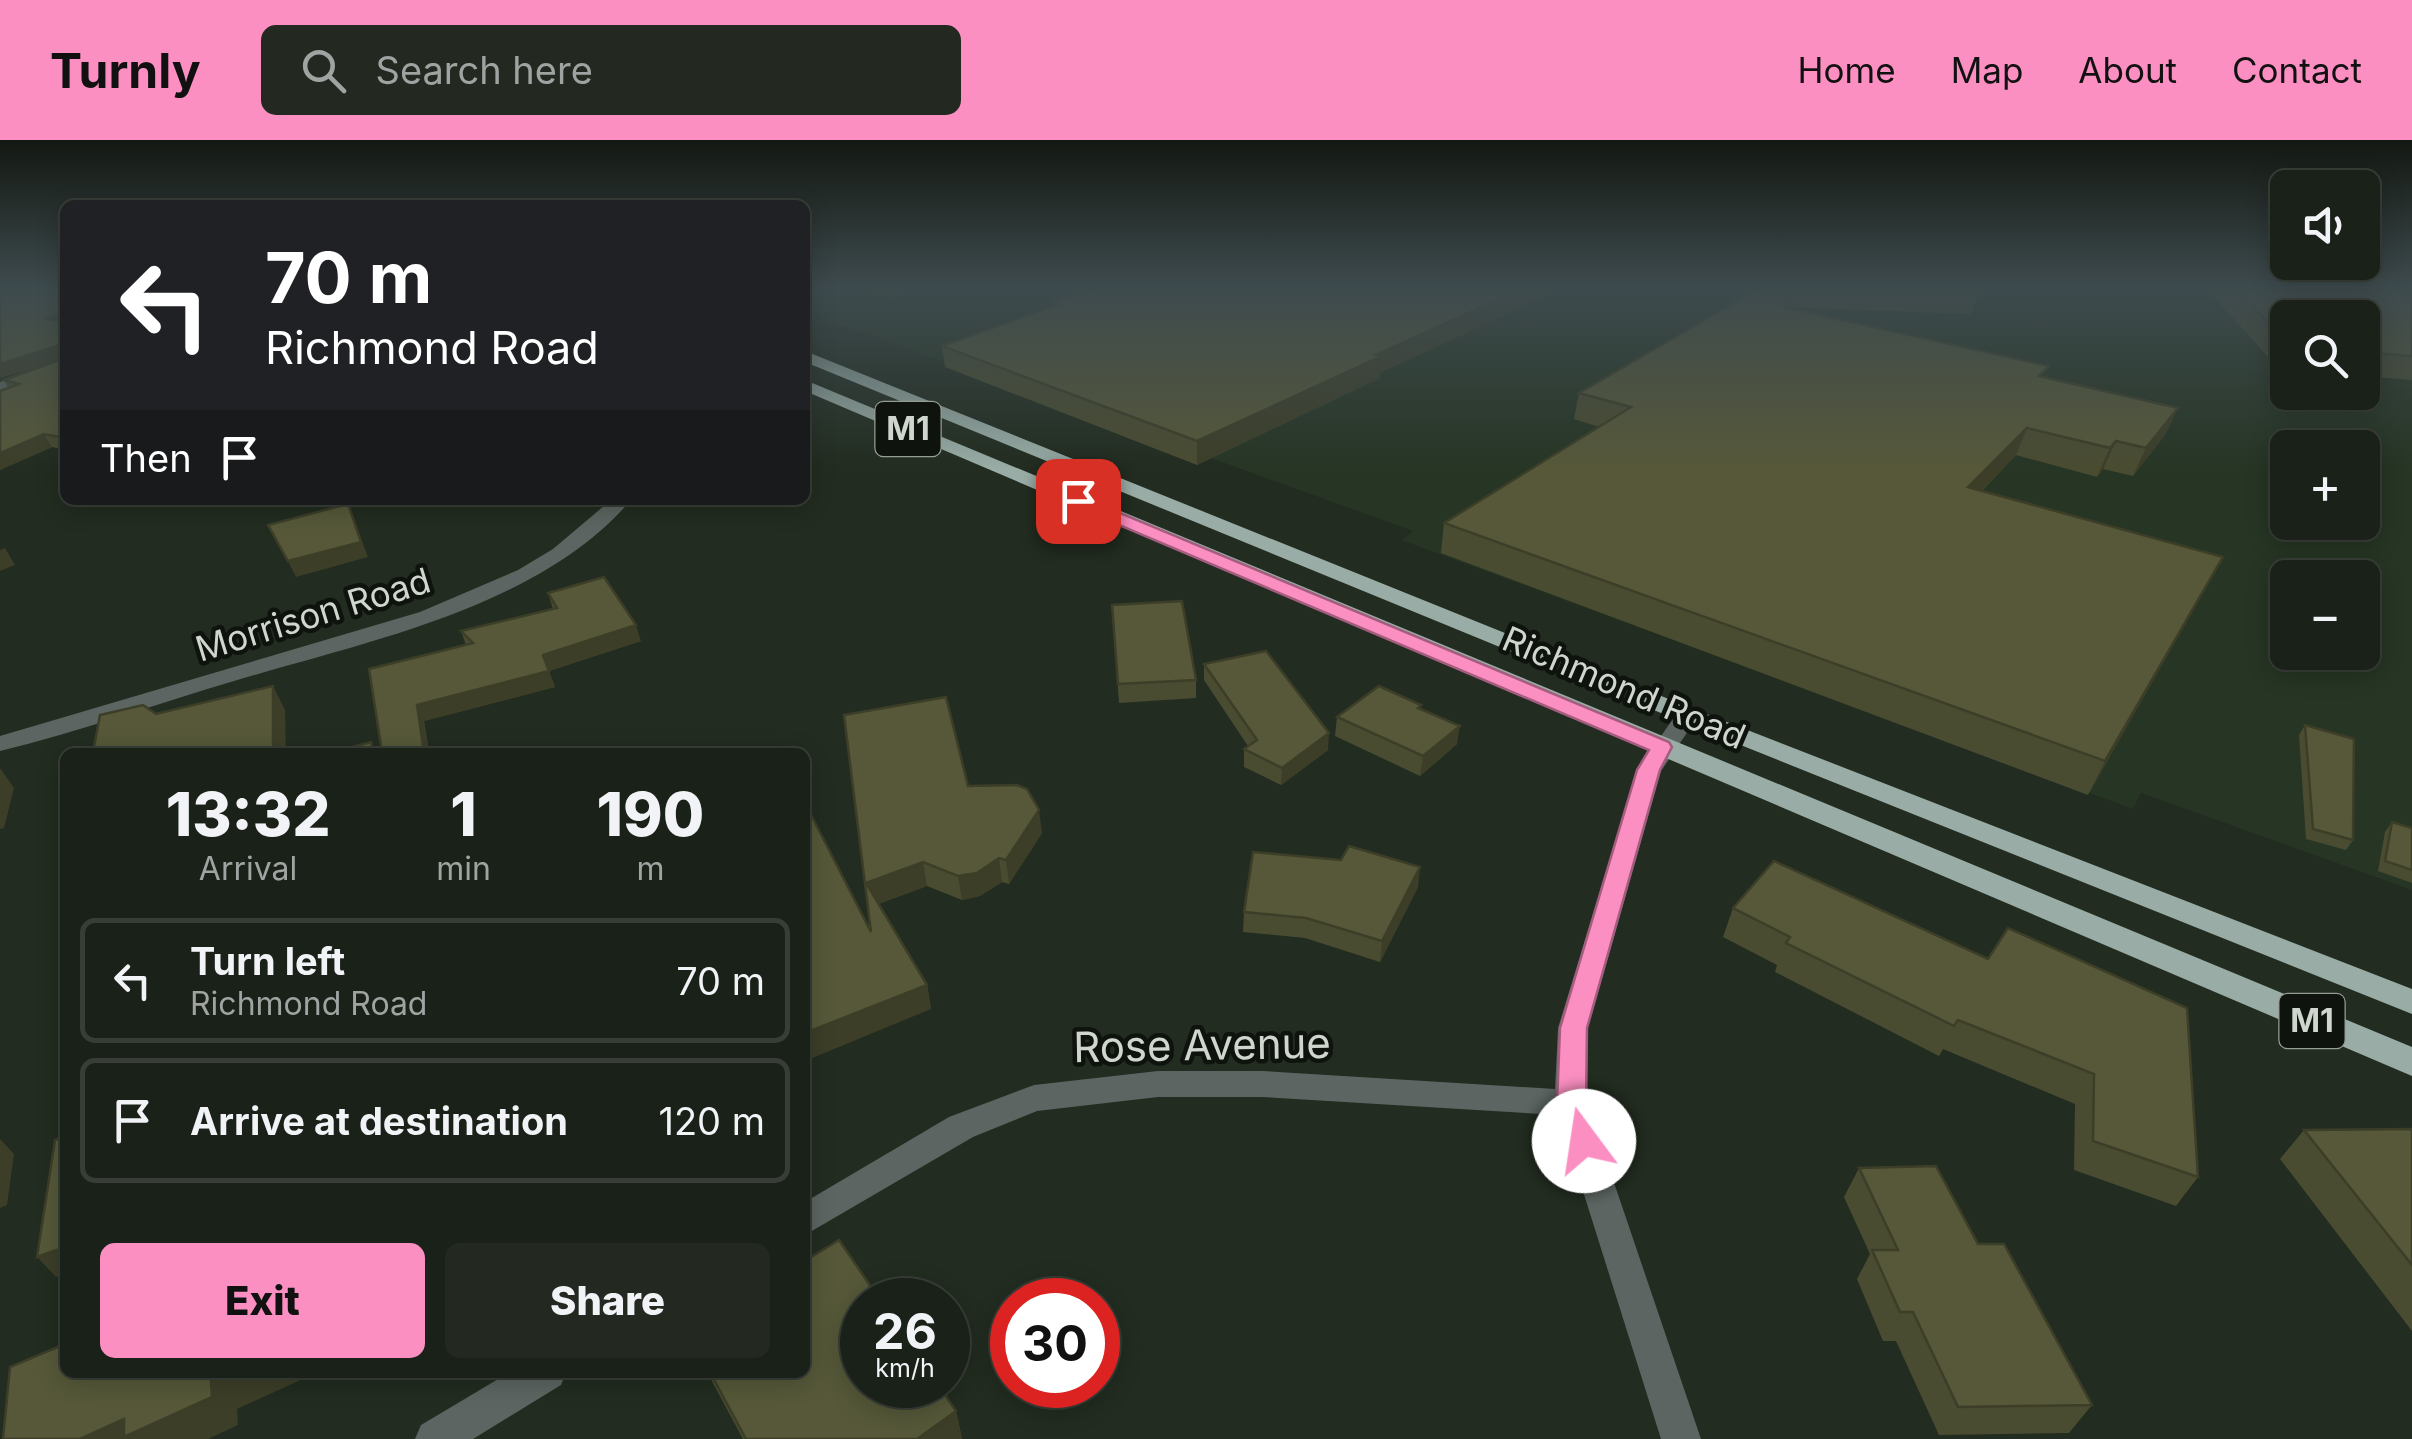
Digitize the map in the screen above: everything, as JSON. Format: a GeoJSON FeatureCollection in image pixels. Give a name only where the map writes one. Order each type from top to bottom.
{"type":"FeatureCollection","features":[{"type":"Feature","properties":{"kind":"highway","name":"Richmond Road"},"geometry":{"type":"LineString","coordinates":[[810,358],[1686,715],[2412,1002]]}},
{"type":"Feature","properties":{"kind":"highway","name":"Richmond Road"},"geometry":{"type":"LineString","coordinates":[[810,388],[2412,1062]]}},
{"type":"Feature","properties":{"kind":"street"},"geometry":{"type":"LineString","coordinates":[[0,387],[60,368]]}},
{"type":"Feature","properties":{"kind":"street","name":"Morrison Road"},"geometry":{"type":"LineString","coordinates":[[0,744],[408,622],[478,596],[560,552],[616,505]]}},
{"type":"Feature","properties":{"kind":"street"},"geometry":{"type":"LineString","coordinates":[[1681,1439],[1572,1104],[1574,1028],[1648,770],[1686,715]]}},
{"type":"Feature","properties":{"kind":"street","name":"Rose Avenue"},"geometry":{"type":"LineString","coordinates":[[810,1217],[961,1127],[1034,1098],[1158,1084],[1262,1084],[1572,1104]]}},
{"type":"Feature","properties":{"kind":"street"},"geometry":{"type":"LineString","coordinates":[[435,1439],[537,1378]]}},
{"type":"Feature","properties":{"kind":"shaded area"},"geometry":{"type":"Polygon","coordinates":[[[904,348],[2270,348],[2270,410],[2380,410],[2380,348],[2412,348],[2412,890],[2141,793],[2133,809],[1401,540],[1413,531],[904,348]]]}},
{"type":"Feature","properties":{"kind":"building"},"geometry":{"type":"Polygon","coordinates":[[[0,348],[52,348],[0,364],[0,348]]]}},
{"type":"Feature","properties":{"kind":"building"},"geometry":{"type":"Polygon","coordinates":[[[946,348],[1392,348],[1376,355],[1382,356],[1197,441],[946,348]]]}},
{"type":"Feature","properties":{"kind":"building"},"geometry":{"type":"Polygon","coordinates":[[[1657,348],[1966,348],[2049,366],[2039,376],[2178,408],[2146,448],[2116,441],[2110,448],[2027,428],[1968,487],[2223,557],[2105,761],[1444,523],[1631,407],[1579,393],[1657,348]]]}},
{"type":"Feature","properties":{"kind":"building"},"geometry":{"type":"Polygon","coordinates":[[[2380,348],[2412,348],[2412,356],[2380,353],[2380,348]]]}},
{"type":"Feature","properties":{"kind":"building"},"geometry":{"type":"Polygon","coordinates":[[[60,360],[60,437],[44,434],[0,453],[0,391],[19,384],[4,380],[60,360]]]}},
{"type":"Feature","properties":{"kind":"building"},"geometry":{"type":"Polygon","coordinates":[[[348,505],[361,542],[288,561],[268,525],[348,505]]]}},
{"type":"Feature","properties":{"kind":"building"},"geometry":{"type":"Polygon","coordinates":[[[604,577],[636,625],[543,655],[549,671],[417,705],[423,748],[381,748],[369,669],[473,643],[461,631],[557,608],[548,593],[604,577]]]}},
{"type":"Feature","properties":{"kind":"building"},"geometry":{"type":"Polygon","coordinates":[[[1182,601],[1196,680],[1118,684],[1112,605],[1182,601]]]}},
{"type":"Feature","properties":{"kind":"building"},"geometry":{"type":"Polygon","coordinates":[[[1266,651],[1329,733],[1282,768],[1244,749],[1257,740],[1204,664],[1266,651]]]}},
{"type":"Feature","properties":{"kind":"building"},"geometry":{"type":"Polygon","coordinates":[[[273,686],[273,748],[94,748],[100,715],[143,705],[156,714],[273,686]]]}},
{"type":"Feature","properties":{"kind":"building"},"geometry":{"type":"Polygon","coordinates":[[[1379,686],[1460,726],[1423,756],[1337,717],[1379,686]]]}},
{"type":"Feature","properties":{"kind":"building"},"geometry":{"type":"Polygon","coordinates":[[[946,697],[968,786],[1017,785],[1027,789],[1039,810],[1006,860],[999,858],[977,873],[958,876],[923,862],[866,883],[927,985],[810,1031],[810,813],[871,932],[844,715],[946,697]]]}},
{"type":"Feature","properties":{"kind":"building"},"geometry":{"type":"Polygon","coordinates":[[[2305,725],[2354,739],[2353,840],[2313,829],[2305,725]]]}},
{"type":"Feature","properties":{"kind":"building"},"geometry":{"type":"Polygon","coordinates":[[[371,742],[372,748],[349,748],[371,742]]]}},
{"type":"Feature","properties":{"kind":"building"},"geometry":{"type":"Polygon","coordinates":[[[2392,822],[2412,828],[2412,870],[2385,861],[2392,822]]]}},
{"type":"Feature","properties":{"kind":"building"},"geometry":{"type":"Polygon","coordinates":[[[1349,846],[1420,867],[1382,941],[1306,918],[1244,912],[1253,852],[1341,860],[1349,846]]]}},
{"type":"Feature","properties":{"kind":"building"},"geometry":{"type":"Polygon","coordinates":[[[1774,861],[1988,959],[2008,928],[2187,1008],[2198,1177],[2093,1141],[2094,1074],[1958,1020],[1954,1026],[1786,943],[1790,937],[1733,908],[1774,861]]]}},
{"type":"Feature","properties":{"kind":"building"},"geometry":{"type":"Polygon","coordinates":[[[2412,1129],[2412,1265],[2304,1130],[2412,1129]]]}},
{"type":"Feature","properties":{"kind":"building"},"geometry":{"type":"Polygon","coordinates":[[[60,1138],[60,1249],[37,1257],[55,1140],[60,1138]]]}},
{"type":"Feature","properties":{"kind":"building"},"geometry":{"type":"Polygon","coordinates":[[[1936,1166],[1978,1244],[2004,1244],[2092,1405],[1958,1407],[1913,1312],[1900,1312],[1872,1250],[1898,1250],[1859,1168],[1936,1166]]]}},
{"type":"Feature","properties":{"kind":"building"},"geometry":{"type":"Polygon","coordinates":[[[839,1240],[865,1278],[840,1278],[840,1408],[956,1411],[917,1439],[746,1439],[713,1378],[810,1378],[810,1258],[839,1240]]]}},
{"type":"Feature","properties":{"kind":"building"},"geometry":{"type":"Polygon","coordinates":[[[60,1346],[60,1378],[218,1378],[211,1381],[212,1397],[124,1437],[124,1419],[80,1439],[3,1439],[10,1367],[60,1346]]]}},
{"type":"Feature","properties":{"kind":"route"},"geometry":{"type":"LineString","coordinates":[[1078,501],[1661,747],[1648,770],[1606,928],[1574,1028],[1572,1104],[1584,1141]]}}]}
